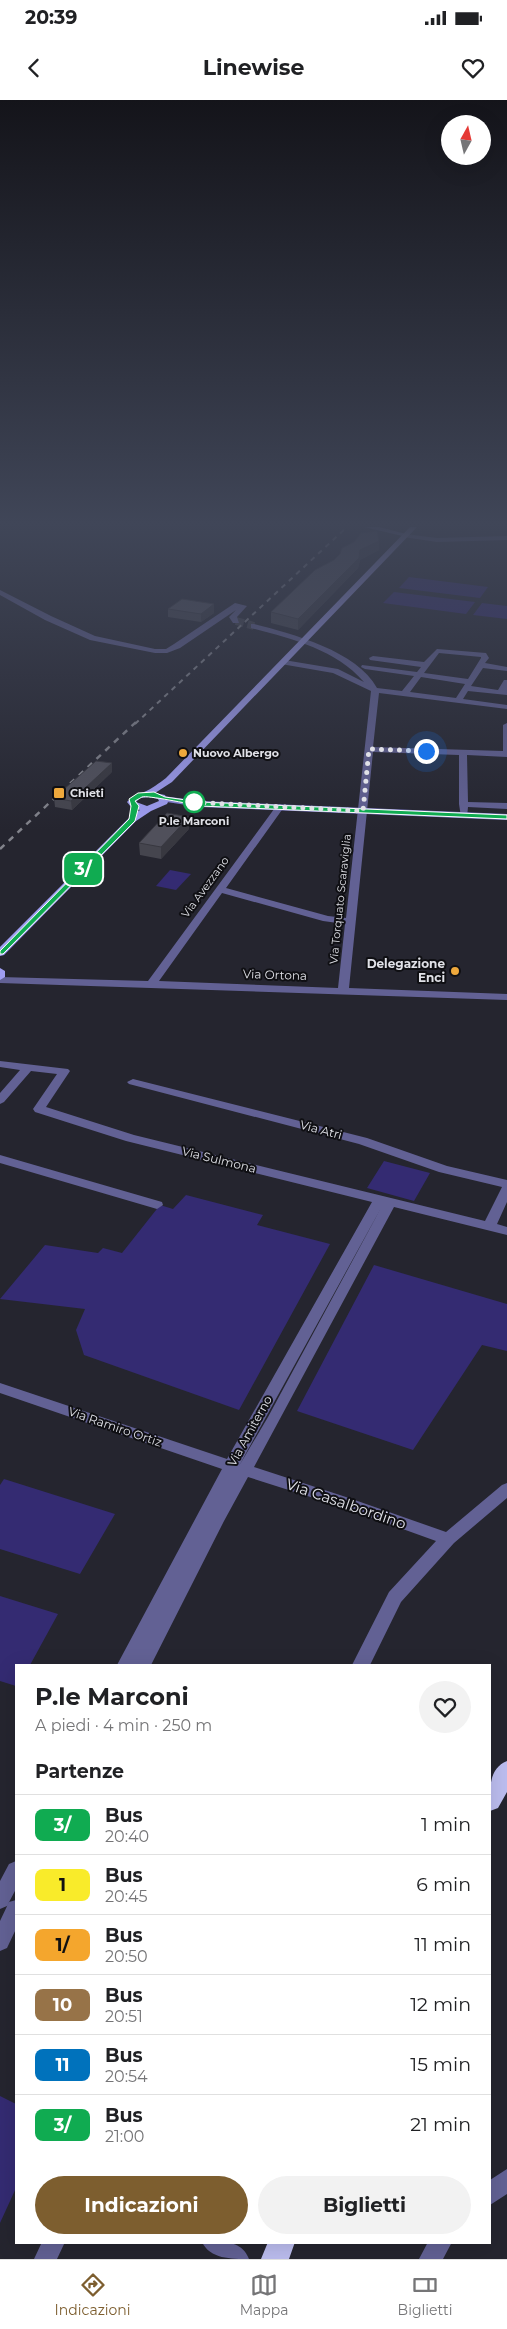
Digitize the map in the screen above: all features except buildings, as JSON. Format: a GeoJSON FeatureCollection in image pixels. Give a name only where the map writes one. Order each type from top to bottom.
{"type":"FeatureCollection","features":[{"type":"Feature","properties":{"kind":"highway"},"geometry":{"type":"LineString","coordinates":[[491,1799],[507,1771]]}},
{"type":"Feature","properties":{"kind":"highway"},"geometry":{"type":"LineString","coordinates":[[275,2259],[281,2244]]}},
{"type":"Feature","properties":{"kind":"main road"},"geometry":{"type":"LineString","coordinates":[[133,819],[134,806],[131,802],[132,799],[164,784],[318,628]]}},
{"type":"Feature","properties":{"kind":"main road"},"geometry":{"type":"LineString","coordinates":[[0,953],[133,819],[162,804],[161,797],[164,784]]}},
{"type":"Feature","properties":{"kind":"main road"},"geometry":{"type":"LineString","coordinates":[[146,794],[200,804]]}},
{"type":"Feature","properties":{"kind":"main road"},"geometry":{"type":"LineString","coordinates":[[134,806],[153,808],[200,804],[507,817]]}},
{"type":"Feature","properties":{"kind":"street"},"geometry":{"type":"LineString","coordinates":[[70,628],[94,638],[155,651],[167,651],[204,628]]}},
{"type":"Feature","properties":{"kind":"street"},"geometry":{"type":"LineString","coordinates":[[260,628],[320,646],[351,666],[366,678],[375,690]]}},
{"type":"Feature","properties":{"kind":"street"},"geometry":{"type":"LineString","coordinates":[[404,694],[437,651],[483,655],[483,661],[458,701]]}},
{"type":"Feature","properties":{"kind":"street"},"geometry":{"type":"LineString","coordinates":[[373,658],[427,664]]}},
{"type":"Feature","properties":{"kind":"street"},"geometry":{"type":"LineString","coordinates":[[483,661],[507,669]]}},
{"type":"Feature","properties":{"kind":"street"},"geometry":{"type":"LineString","coordinates":[[284,662],[334,671],[375,690],[507,707]]}},
{"type":"Feature","properties":{"kind":"street"},"geometry":{"type":"LineString","coordinates":[[365,667],[503,693],[507,682]]}},
{"type":"Feature","properties":{"kind":"street","name":"Via Torquato Scaraviglia"},"geometry":{"type":"LineString","coordinates":[[343,991],[375,690]]}},
{"type":"Feature","properties":{"kind":"street"},"geometry":{"type":"LineString","coordinates":[[369,749],[507,754],[507,725]]}},
{"type":"Feature","properties":{"kind":"street"},"geometry":{"type":"LineString","coordinates":[[463,753],[464,815]]}},
{"type":"Feature","properties":{"kind":"street"},"geometry":{"type":"LineString","coordinates":[[464,804],[507,806]]}},
{"type":"Feature","properties":{"kind":"street","name":"Via Avezzano"},"geometry":{"type":"LineString","coordinates":[[151,984],[218,889],[280,807]]}},
{"type":"Feature","properties":{"kind":"street"},"geometry":{"type":"LineString","coordinates":[[218,889],[327,919],[351,922]]}},
{"type":"Feature","properties":{"kind":"street","name":"Via Ortona"},"geometry":{"type":"LineString","coordinates":[[0,975],[42,980],[507,997]]}},
{"type":"Feature","properties":{"kind":"street","name":"Via Sulmona"},"geometry":{"type":"LineString","coordinates":[[0,1064],[64,1071],[39,1109],[130,1138],[507,1231]]}},
{"type":"Feature","properties":{"kind":"street"},"geometry":{"type":"LineString","coordinates":[[0,1100],[28,1066]]}},
{"type":"Feature","properties":{"kind":"street","name":"Via Atri"},"geometry":{"type":"LineString","coordinates":[[133,1082],[363,1141],[443,1169],[507,1184]]}},
{"type":"Feature","properties":{"kind":"street"},"geometry":{"type":"LineString","coordinates":[[0,1159],[157,1205]]}},
{"type":"Feature","properties":{"kind":"street"},"geometry":{"type":"LineString","coordinates":[[489,1227],[507,1188]]}},
{"type":"Feature","properties":{"kind":"street","name":"Via Amiterno"},"geometry":{"type":"LineString","coordinates":[[127,1664],[237,1468],[275,1417],[384,1201]]}},
{"type":"Feature","properties":{"kind":"street","name":"Via Ramiro Ortiz"},"geometry":{"type":"LineString","coordinates":[[0,1388],[237,1468]]}},
{"type":"Feature","properties":{"kind":"street","name":"Via Amiterno"},"geometry":{"type":"LineString","coordinates":[[142,1664],[237,1468]]}},
{"type":"Feature","properties":{"kind":"street","name":"Via Casalbordino"},"geometry":{"type":"LineString","coordinates":[[237,1468],[344,1502],[448,1539]]}},
{"type":"Feature","properties":{"kind":"street"},"geometry":{"type":"LineString","coordinates":[[362,1664],[395,1597],[448,1539],[507,1489]]}},
{"type":"Feature","properties":{"kind":"street"},"geometry":{"type":"LineString","coordinates":[[0,1900],[15,1872]]}},
{"type":"Feature","properties":{"kind":"street"},"geometry":{"type":"LineString","coordinates":[[0,1941],[15,1911]]}},
{"type":"Feature","properties":{"kind":"street"},"geometry":{"type":"LineString","coordinates":[[491,2193],[507,2180]]}},
{"type":"Feature","properties":{"kind":"street"},"geometry":{"type":"LineString","coordinates":[[45,2259],[53,2244]]}},
{"type":"Feature","properties":{"kind":"street"},"geometry":{"type":"LineString","coordinates":[[216,2244],[238,2259]]}},
{"type":"Feature","properties":{"kind":"street"},"geometry":{"type":"LineString","coordinates":[[430,2259],[440,2244]]}},
{"type":"Feature","properties":{"kind":"shaded area"},"geometry":{"type":"Polygon","coordinates":[[[170,870],[191,874],[176,890],[156,886],[170,870]]]}},
{"type":"Feature","properties":{"kind":"shaded area"},"geometry":{"type":"Polygon","coordinates":[[[384,1161],[430,1173],[414,1201],[367,1188],[384,1161]]]}},
{"type":"Feature","properties":{"kind":"shaded area"},"geometry":{"type":"Polygon","coordinates":[[[186,1195],[263,1215],[257,1225],[330,1244],[239,1410],[84,1355],[76,1330],[85,1309],[0,1299],[45,1245],[98,1253],[103,1248],[122,1253],[160,1205],[173,1209],[186,1195]]]}},
{"type":"Feature","properties":{"kind":"shaded area"},"geometry":{"type":"Polygon","coordinates":[[[374,1265],[507,1304],[507,1351],[482,1345],[413,1450],[297,1411],[374,1265]]]}},
{"type":"Feature","properties":{"kind":"shaded area"},"geometry":{"type":"Polygon","coordinates":[[[4,1479],[115,1514],[80,1574],[0,1549],[0,1485],[4,1479]]]}},
{"type":"Feature","properties":{"kind":"shaded area"},"geometry":{"type":"Polygon","coordinates":[[[0,1596],[58,1614],[31,1664],[15,1664],[15,1686],[0,1681],[0,1596]]]}},
{"type":"Feature","properties":{"kind":"shaded area"},"geometry":{"type":"Polygon","coordinates":[[[0,2096],[15,2104],[15,2190],[0,2223],[0,2096]]]}},
{"type":"Feature","properties":{"kind":"railway"},"geometry":{"type":"LineString","coordinates":[[135,724],[239,628]]}},
{"type":"Feature","properties":{"kind":"railway"},"geometry":{"type":"LineString","coordinates":[[0,849],[136,722]]}},
{"type":"Feature","properties":{"kind":"bus line","name":"3/"},"geometry":{"type":"LineString","coordinates":[[0,953],[133,819],[135,806],[131,800],[140,795],[154,794],[163,798],[200,804],[507,817]]}},
{"type":"Feature","properties":{"kind":"place","name":"Nuovo Albergo"},"geometry":{"type":"Point","coordinates":[183,753]}},
{"type":"Feature","properties":{"kind":"place","name":"Chieti"},"geometry":{"type":"Point","coordinates":[59,793]}},
{"type":"Feature","properties":{"kind":"place","name":"P.le Marconi"},"geometry":{"type":"Point","coordinates":[194,802]}},
{"type":"Feature","properties":{"kind":"place","name":"Delegazione Enci"},"geometry":{"type":"Point","coordinates":[455,971]}},
{"type":"Feature","properties":{"kind":"route"},"geometry":{"type":"LineString","coordinates":[[194,802],[190,802],[363,811],[369,749],[426,751]]}}]}
